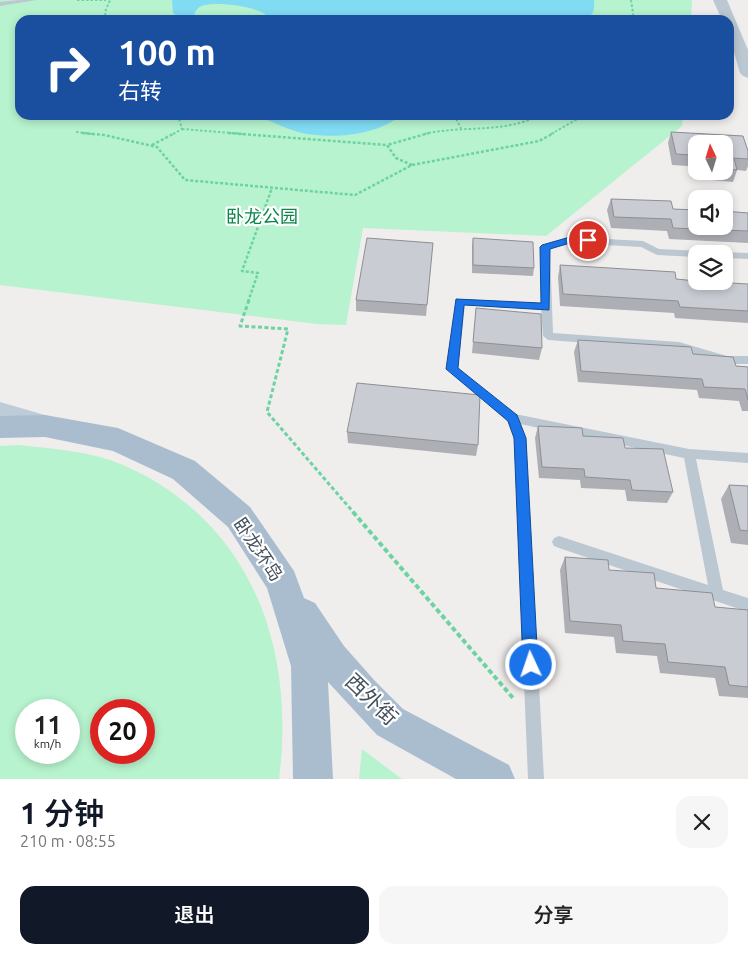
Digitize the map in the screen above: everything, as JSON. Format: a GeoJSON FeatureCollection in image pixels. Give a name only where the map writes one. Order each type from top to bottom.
{"type":"FeatureCollection","features":[{"type":"Feature","properties":{"kind":"main road"},"geometry":{"type":"LineString","coordinates":[[0,413],[52,428]]}},
{"type":"Feature","properties":{"kind":"main road","name":"卧龙环岛"},"geometry":{"type":"LineString","coordinates":[[0,427],[52,428],[118,440],[184,470],[239,517],[282,582],[309,666],[313,779]]}},
{"type":"Feature","properties":{"kind":"main road","name":"西外街"},"geometry":{"type":"LineString","coordinates":[[282,582],[331,658],[362,694],[390,722],[495,779]]}},
{"type":"Feature","properties":{"kind":"street"},"geometry":{"type":"LineString","coordinates":[[720,0],[727,15]]}},
{"type":"Feature","properties":{"kind":"street"},"geometry":{"type":"LineString","coordinates":[[734,31],[748,74]]}},
{"type":"Feature","properties":{"kind":"lane"},"geometry":{"type":"LineString","coordinates":[[0,4],[34,0]]}},
{"type":"Feature","properties":{"kind":"lane"},"geometry":{"type":"LineString","coordinates":[[688,253],[657,252],[643,244],[570,240],[545,247],[548,336],[679,346],[728,360],[748,360]]}},
{"type":"Feature","properties":{"kind":"lane"},"geometry":{"type":"LineString","coordinates":[[733,256],[747,257]]}},
{"type":"Feature","properties":{"kind":"lane"},"geometry":{"type":"LineString","coordinates":[[546,307],[460,301],[452,369],[512,418],[689,454],[748,458]]}},
{"type":"Feature","properties":{"kind":"lane"},"geometry":{"type":"LineString","coordinates":[[512,418],[520,438],[536,779]]}},
{"type":"Feature","properties":{"kind":"lane"},"geometry":{"type":"LineString","coordinates":[[689,454],[717,596]]}},
{"type":"Feature","properties":{"kind":"lane"},"geometry":{"type":"LineString","coordinates":[[559,542],[748,605]]}},
{"type":"Feature","properties":{"kind":"path"},"geometry":{"type":"LineString","coordinates":[[78,0],[106,0]]}},
{"type":"Feature","properties":{"kind":"path"},"geometry":{"type":"LineString","coordinates":[[105,15],[110,0]]}},
{"type":"Feature","properties":{"kind":"path"},"geometry":{"type":"LineString","coordinates":[[630,0],[633,15]]}},
{"type":"Feature","properties":{"kind":"path"},"geometry":{"type":"LineString","coordinates":[[179,120],[182,129]]}},
{"type":"Feature","properties":{"kind":"path"},"geometry":{"type":"LineString","coordinates":[[457,120],[462,128]]}},
{"type":"Feature","properties":{"kind":"path"},"geometry":{"type":"LineString","coordinates":[[151,145],[182,129],[387,145],[417,134],[462,128],[506,127],[526,120]]}},
{"type":"Feature","properties":{"kind":"path"},"geometry":{"type":"LineString","coordinates":[[76,132],[104,135],[157,146],[185,180],[355,195],[412,165],[539,140],[575,120]]}},
{"type":"Feature","properties":{"kind":"path"},"geometry":{"type":"LineString","coordinates":[[387,145],[396,158],[412,165]]}},
{"type":"Feature","properties":{"kind":"path"},"geometry":{"type":"LineString","coordinates":[[272,188],[242,271],[258,273],[240,326],[288,329],[267,412],[533,722]]}},
{"type":"Feature","properties":{"kind":"green space","name":"卧龙公园"},"geometry":{"type":"Polygon","coordinates":[[[0,0],[692,0],[691,15],[15,15],[15,120],[683,120],[682,126],[546,236],[363,228],[346,325],[317,324],[0,285],[0,0]]]}},
{"type":"Feature","properties":{"kind":"green space"},"geometry":{"type":"Polygon","coordinates":[[[19,445],[59,449],[110,460],[167,489],[204,519],[233,554],[255,594],[271,636],[280,682],[282,730],[279,779],[0,779],[0,446],[19,445]]]}},
{"type":"Feature","properties":{"kind":"green space"},"geometry":{"type":"Polygon","coordinates":[[[362,749],[402,779],[359,779],[362,749]]]}},
{"type":"Feature","properties":{"kind":"water"},"geometry":{"type":"Polygon","coordinates":[[[172,0],[594,0],[594,10],[591,15],[266,15],[246,7],[216,4],[199,7],[194,14],[196,15],[175,15],[173,13],[172,0]]]}},
{"type":"Feature","properties":{"kind":"water"},"geometry":{"type":"Polygon","coordinates":[[[266,120],[394,120],[366,132],[337,136],[298,132],[266,120]]]}},
{"type":"Feature","properties":{"kind":"building"},"geometry":{"type":"Polygon","coordinates":[[[671,132],[725,135],[688,135],[688,155],[676,154],[671,132]]]}},
{"type":"Feature","properties":{"kind":"building"},"geometry":{"type":"Polygon","coordinates":[[[733,135],[743,136],[748,151],[748,159],[734,158],[737,170],[733,170],[733,135]]]}},
{"type":"Feature","properties":{"kind":"building"},"geometry":{"type":"Polygon","coordinates":[[[611,199],[671,201],[673,209],[688,210],[688,229],[673,228],[671,219],[614,217],[611,199]]]}},
{"type":"Feature","properties":{"kind":"building"},"geometry":{"type":"Polygon","coordinates":[[[733,212],[748,213],[748,231],[733,230],[733,212]]]}},
{"type":"Feature","properties":{"kind":"building"},"geometry":{"type":"Polygon","coordinates":[[[367,238],[433,243],[427,305],[356,300],[367,238]]]}},
{"type":"Feature","properties":{"kind":"building"},"geometry":{"type":"Polygon","coordinates":[[[473,238],[533,242],[534,268],[473,265],[473,238]]]}},
{"type":"Feature","properties":{"kind":"building"},"geometry":{"type":"Polygon","coordinates":[[[560,265],[675,272],[676,279],[688,280],[688,290],[733,290],[733,283],[748,284],[748,311],[680,307],[678,301],[563,294],[560,265]]]}},
{"type":"Feature","properties":{"kind":"building"},"geometry":{"type":"Polygon","coordinates":[[[476,308],[541,314],[542,348],[473,342],[476,308]]]}},
{"type":"Feature","properties":{"kind":"building"},"geometry":{"type":"Polygon","coordinates":[[[578,340],[691,347],[693,354],[733,357],[736,366],[748,367],[748,400],[745,389],[704,387],[702,379],[581,371],[578,340]]]}},
{"type":"Feature","properties":{"kind":"building"},"geometry":{"type":"Polygon","coordinates":[[[357,383],[480,395],[478,445],[347,432],[357,383]]]}},
{"type":"Feature","properties":{"kind":"building"},"geometry":{"type":"Polygon","coordinates":[[[538,426],[582,428],[583,436],[623,438],[625,448],[663,449],[673,492],[632,490],[630,480],[585,477],[584,469],[542,467],[538,426]]]}},
{"type":"Feature","properties":{"kind":"building"},"geometry":{"type":"Polygon","coordinates":[[[729,485],[748,486],[748,531],[740,530],[729,485]]]}},
{"type":"Feature","properties":{"kind":"building"},"geometry":{"type":"Polygon","coordinates":[[[565,557],[608,560],[609,570],[654,573],[656,588],[712,593],[715,607],[748,610],[748,687],[729,685],[725,667],[668,662],[665,644],[623,641],[621,625],[570,621],[565,557]]]}},
{"type":"Feature","properties":{"kind":"route"},"geometry":{"type":"LineString","coordinates":[[531,665],[520,438],[512,418],[452,369],[460,301],[546,307],[545,247],[570,240],[588,240]]}}]}
